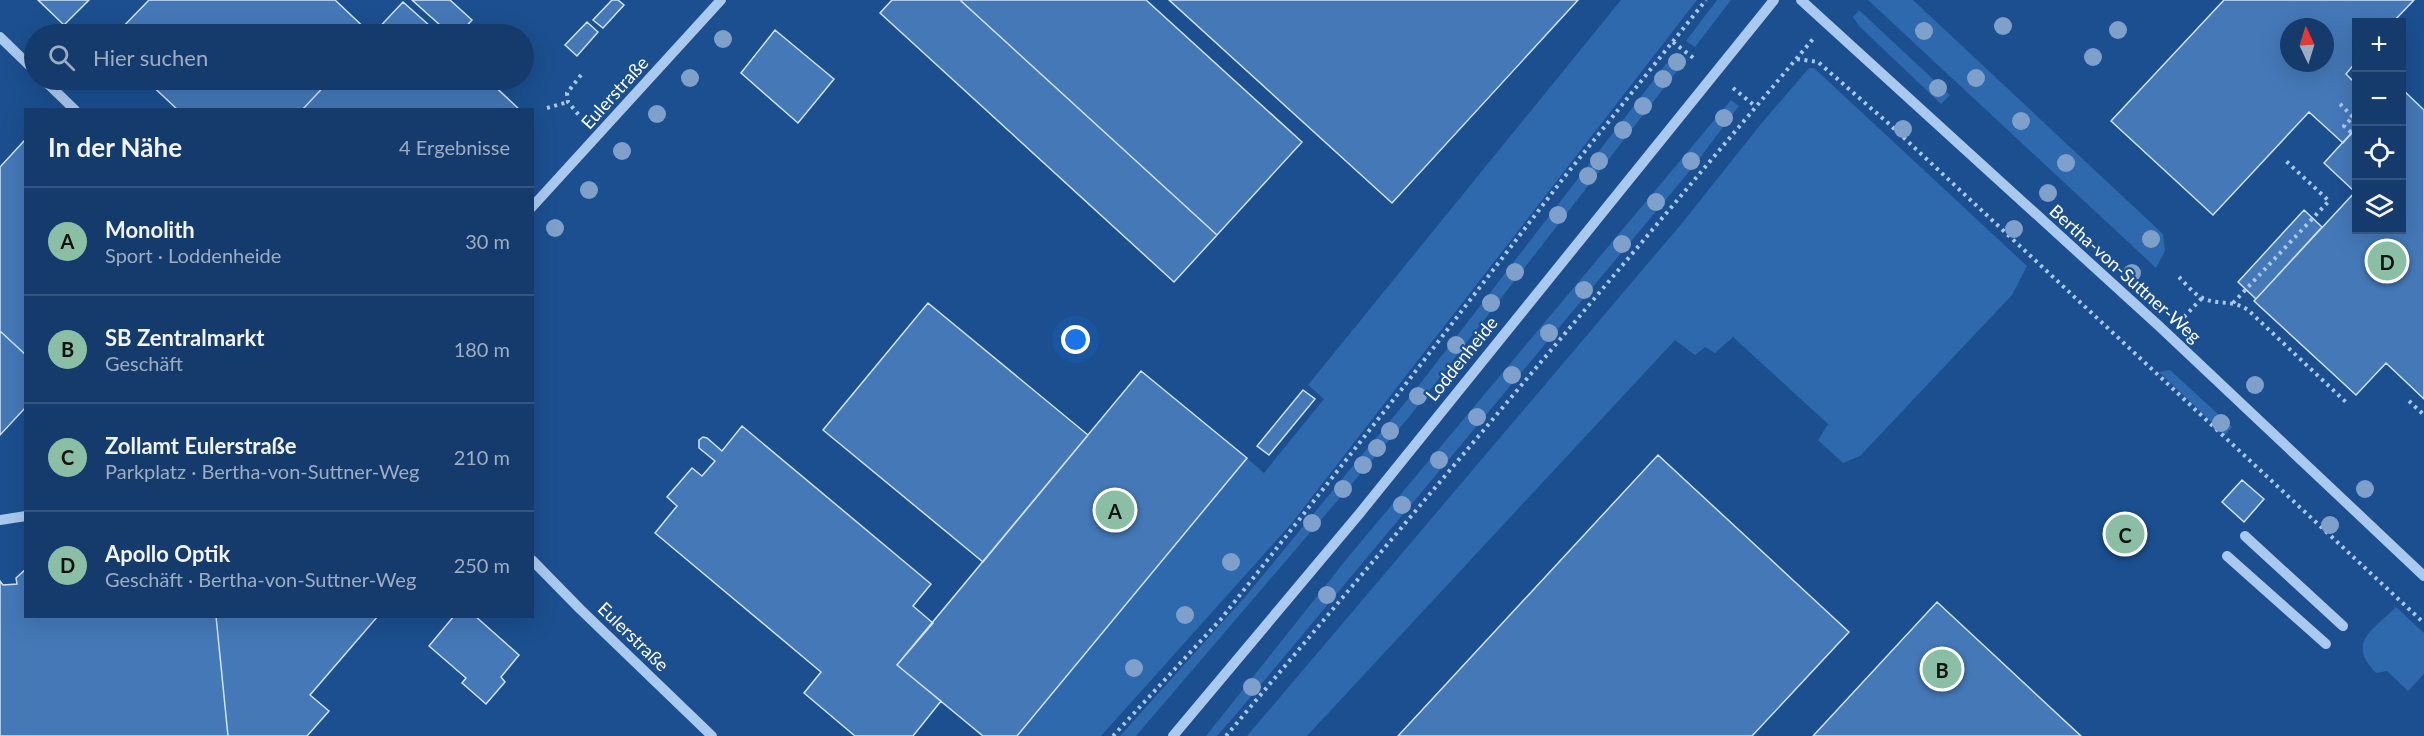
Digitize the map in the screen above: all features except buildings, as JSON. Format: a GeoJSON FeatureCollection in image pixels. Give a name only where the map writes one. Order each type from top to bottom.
{"type":"FeatureCollection","features":[{"type":"Feature","properties":{"kind":"street","name":"Eulerstraße"},"geometry":{"type":"LineString","coordinates":[[534,205],[721,0]]}},
{"type":"Feature","properties":{"kind":"street","name":"Loddenheide"},"geometry":{"type":"LineString","coordinates":[[1173,736],[1360,513],[1774,0]]}},
{"type":"Feature","properties":{"kind":"street","name":"Bertha-von-Suttner-Weg"},"geometry":{"type":"LineString","coordinates":[[1801,0],[2159,326],[2424,576]]}},
{"type":"Feature","properties":{"kind":"street"},"geometry":{"type":"LineString","coordinates":[[0,37],[24,60]]}},
{"type":"Feature","properties":{"kind":"street"},"geometry":{"type":"LineString","coordinates":[[54,90],[73,108]]}},
{"type":"Feature","properties":{"kind":"street"},"geometry":{"type":"LineString","coordinates":[[0,520],[24,516]]}},
{"type":"Feature","properties":{"kind":"street"},"geometry":{"type":"LineString","coordinates":[[2245,536],[2343,626]]}},
{"type":"Feature","properties":{"kind":"street"},"geometry":{"type":"LineString","coordinates":[[2228,556],[2326,644]]}},
{"type":"Feature","properties":{"kind":"street","name":"Eulerstraße"},"geometry":{"type":"LineString","coordinates":[[534,562],[712,736]]}},
{"type":"Feature","properties":{"kind":"path"},"geometry":{"type":"LineString","coordinates":[[1113,736],[1221,619],[1562,180],[1706,0]]}},
{"type":"Feature","properties":{"kind":"path"},"geometry":{"type":"LineString","coordinates":[[1226,736],[1827,22]]}},
{"type":"Feature","properties":{"kind":"path"},"geometry":{"type":"LineString","coordinates":[[1796,59],[1818,62],[1888,123],[2424,623]]}},
{"type":"Feature","properties":{"kind":"path"},"geometry":{"type":"LineString","coordinates":[[547,108],[568,102],[567,93],[581,75]]}},
{"type":"Feature","properties":{"kind":"path"},"geometry":{"type":"LineString","coordinates":[[2340,104],[2352,113]]}},
{"type":"Feature","properties":{"kind":"path"},"geometry":{"type":"LineString","coordinates":[[2352,118],[2344,126],[2352,133]]}},
{"type":"Feature","properties":{"kind":"path"},"geometry":{"type":"LineString","coordinates":[[2233,303],[2329,201],[2286,161]]}},
{"type":"Feature","properties":{"kind":"path"},"geometry":{"type":"LineString","coordinates":[[2179,277],[2202,298],[2215,302],[2233,303],[2248,310],[2348,404]]}},
{"type":"Feature","properties":{"kind":"path"},"geometry":{"type":"LineString","coordinates":[[2409,401],[2424,415]]}},
{"type":"Feature","properties":{"kind":"shaded area"},"geometry":{"type":"Polygon","coordinates":[[[1621,0],[1697,0],[1291,524],[1101,736],[1017,736],[1247,458],[1264,473],[1324,399],[1308,385],[1621,0]]]}},
{"type":"Feature","properties":{"kind":"shaded area"},"geometry":{"type":"Polygon","coordinates":[[[1717,0],[1731,0],[1695,47],[1686,41],[1717,0]]]}},
{"type":"Feature","properties":{"kind":"shaded area"},"geometry":{"type":"Polygon","coordinates":[[[1868,0],[1913,0],[2163,234],[2165,251],[2156,268],[1868,0]]]}},
{"type":"Feature","properties":{"kind":"shaded area"},"geometry":{"type":"Polygon","coordinates":[[[1859,10],[1950,95],[1941,104],[1859,26],[1853,17],[1859,10]]]}},
{"type":"Feature","properties":{"kind":"shaded area"},"geometry":{"type":"Polygon","coordinates":[[[1676,55],[1684,62],[1409,417],[1136,736],[1120,736],[1245,597],[1413,393],[1666,64],[1676,55]]]}},
{"type":"Feature","properties":{"kind":"shaded area"},"geometry":{"type":"Polygon","coordinates":[[[1809,68],[1814,68],[2027,266],[2012,295],[1860,456],[1843,463],[1818,440],[1828,424],[1733,337],[1715,353],[1705,347],[1695,355],[1675,340],[1307,736],[1247,736],[1683,222],[1809,68]]]}},
{"type":"Feature","properties":{"kind":"shaded area"},"geometry":{"type":"Polygon","coordinates":[[[1731,100],[1739,106],[1693,167],[1238,712],[1217,736],[1206,736],[1349,556],[1731,100]]]}},
{"type":"Feature","properties":{"kind":"shaded area"},"geometry":{"type":"Polygon","coordinates":[[[2170,370],[2232,427],[2225,435],[2159,372],[2170,370]]]}},
{"type":"Feature","properties":{"kind":"shaded area"},"geometry":{"type":"Polygon","coordinates":[[[2396,607],[2424,633],[2424,674],[2408,691],[2387,671],[2376,673],[2363,653],[2366,637],[2396,607]]]}},
{"type":"Feature","properties":{"kind":"place","name":"Apollo Optik"},"geometry":{"type":"Point","coordinates":[2387,261]}},
{"type":"Feature","properties":{"kind":"place","name":"Monolith"},"geometry":{"type":"Point","coordinates":[1115,510]}},
{"type":"Feature","properties":{"kind":"place","name":"Zollamt Eulerstraße"},"geometry":{"type":"Point","coordinates":[2125,534]}},
{"type":"Feature","properties":{"kind":"place","name":"SB Zentralmarkt"},"geometry":{"type":"Point","coordinates":[1942,669]}}]}
